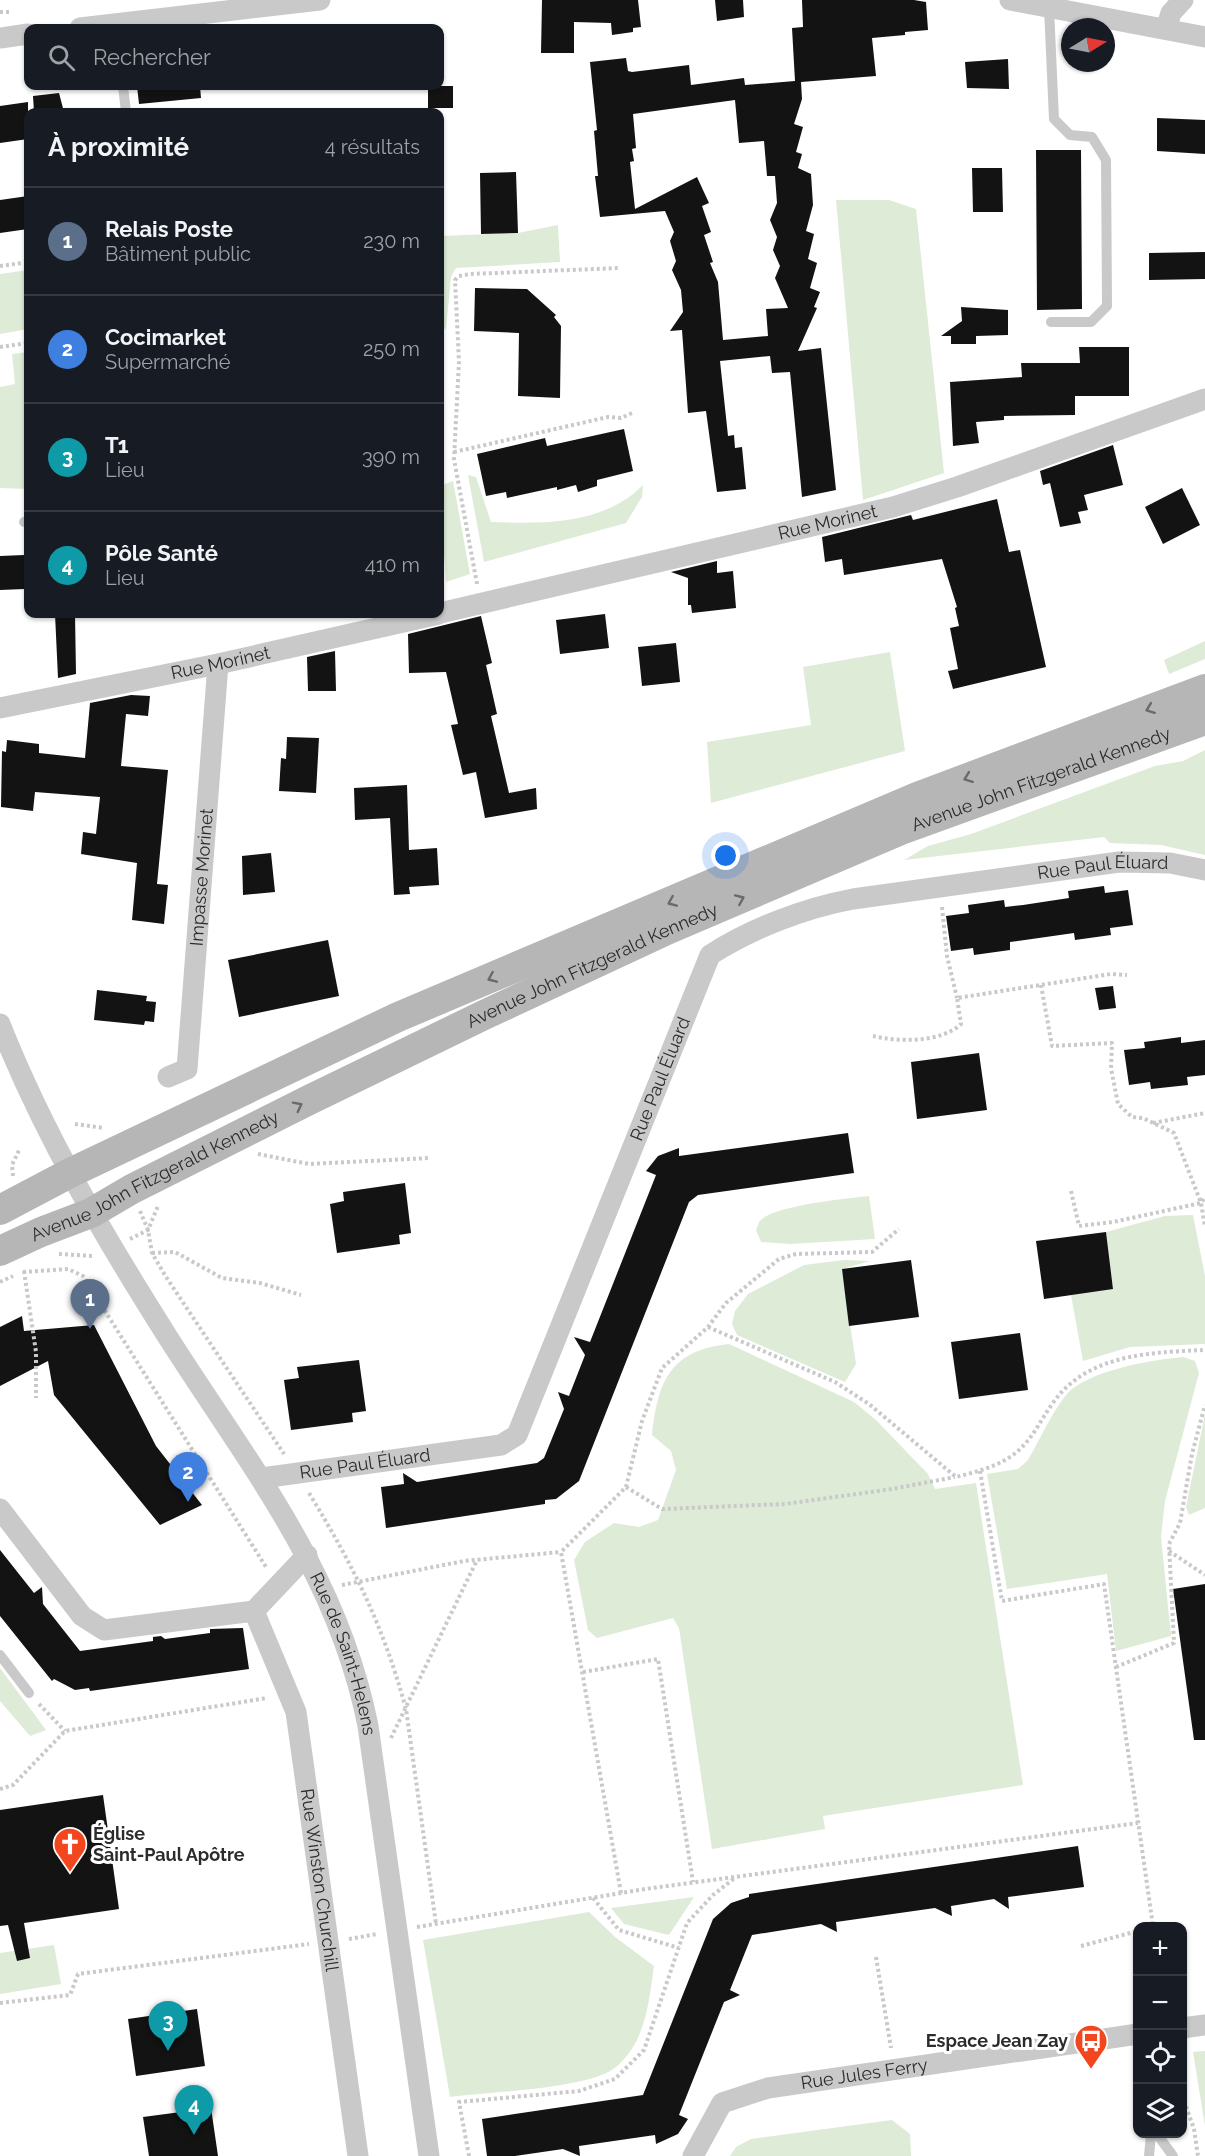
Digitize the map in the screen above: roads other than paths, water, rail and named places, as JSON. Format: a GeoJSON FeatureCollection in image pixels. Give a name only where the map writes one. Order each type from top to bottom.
{"type":"FeatureCollection","features":[{"type":"Feature","properties":{"kind":"main road","name":"Avenue John Fitzgerald Kennedy"},"geometry":{"type":"LineString","coordinates":[[0,1210],[70,1173],[398,1017],[917,797],[1205,689]]}},
{"type":"Feature","properties":{"kind":"main road","name":"Avenue John Fitzgerald Kennedy"},"geometry":{"type":"LineString","coordinates":[[16,1263],[41,1232],[91,1213],[132,1189],[319,1095],[669,929],[901,830],[1205,720]]}},
{"type":"Feature","properties":{"kind":"street"},"geometry":{"type":"LineString","coordinates":[[132,24],[320,0]]}},
{"type":"Feature","properties":{"kind":"street"},"geometry":{"type":"LineString","coordinates":[[1010,0],[1205,37]]}},
{"type":"Feature","properties":{"kind":"street"},"geometry":{"type":"LineString","coordinates":[[1166,29],[1171,13],[1183,0]]}},
{"type":"Feature","properties":{"kind":"street"},"geometry":{"type":"LineString","coordinates":[[0,38],[24,35]]}},
{"type":"Feature","properties":{"kind":"street","name":"Rue Morinet"},"geometry":{"type":"LineString","coordinates":[[444,613],[893,507],[957,487],[1205,399]]}},
{"type":"Feature","properties":{"kind":"street","name":"Rue Morinet"},"geometry":{"type":"LineString","coordinates":[[0,708],[218,664],[421,618]]}},
{"type":"Feature","properties":{"kind":"street","name":"Impasse Morinet"},"geometry":{"type":"LineString","coordinates":[[168,1077],[187,1070],[218,664]]}},
{"type":"Feature","properties":{"kind":"street","name":"Rue Paul Éluard"},"geometry":{"type":"LineString","coordinates":[[262,1478],[501,1445],[517,1435],[710,955],[729,943],[822,905],[1119,861],[1170,863],[1205,870]]}},
{"type":"Feature","properties":{"kind":"street","name":"Rue de Saint-Helens"},"geometry":{"type":"LineString","coordinates":[[0,1024],[14,1061],[91,1213],[262,1478],[307,1555],[343,1633],[359,1681],[374,1771],[429,2156]]}},
{"type":"Feature","properties":{"kind":"street"},"geometry":{"type":"LineString","coordinates":[[0,1509],[82,1616],[104,1630],[254,1611],[307,1555]]}},
{"type":"Feature","properties":{"kind":"street","name":"Rue Winston Churchill"},"geometry":{"type":"LineString","coordinates":[[254,1611],[296,1712],[358,2156]]}},
{"type":"Feature","properties":{"kind":"street"},"geometry":{"type":"LineString","coordinates":[[1187,2027],[1205,2025]]}},
{"type":"Feature","properties":{"kind":"street","name":"Rue Jules Ferry"},"geometry":{"type":"LineString","coordinates":[[693,2156],[722,2103],[768,2088],[1133,2035]]}},
{"type":"Feature","properties":{"kind":"lane"},"geometry":{"type":"LineString","coordinates":[[1049,8],[1054,119],[1070,135],[1092,137],[1106,160],[1107,294],[1107,306],[1091,322],[1051,322]]}},
{"type":"Feature","properties":{"kind":"lane"},"geometry":{"type":"LineString","coordinates":[[123,90],[126,108]]}},
{"type":"Feature","properties":{"kind":"lane"},"geometry":{"type":"LineString","coordinates":[[0,1655],[29,1693]]}},
{"type":"Feature","properties":{"kind":"lane"},"geometry":{"type":"LineString","coordinates":[[1149,2156],[1151,2138]]}},
{"type":"Feature","properties":{"kind":"lane"},"geometry":{"type":"LineString","coordinates":[[1160,2138],[1173,2156]]}},
{"type":"Feature","properties":{"kind":"place","name":"Relais Poste"},"geometry":{"type":"Point","coordinates":[90,1329]}},
{"type":"Feature","properties":{"kind":"place","name":"Cocimarket"},"geometry":{"type":"Point","coordinates":[188,1502]}},
{"type":"Feature","properties":{"kind":"place","name":"Église Saint-Paul Apôtre"},"geometry":{"type":"Point","coordinates":[70,1873]}},
{"type":"Feature","properties":{"kind":"place","name":"T1"},"geometry":{"type":"Point","coordinates":[168,2051]}},
{"type":"Feature","properties":{"kind":"place","name":"Espace Jean Zay"},"geometry":{"type":"Point","coordinates":[1091,2070]}},
{"type":"Feature","properties":{"kind":"place","name":"Pôle Santé"},"geometry":{"type":"Point","coordinates":[194,2135]}}]}
